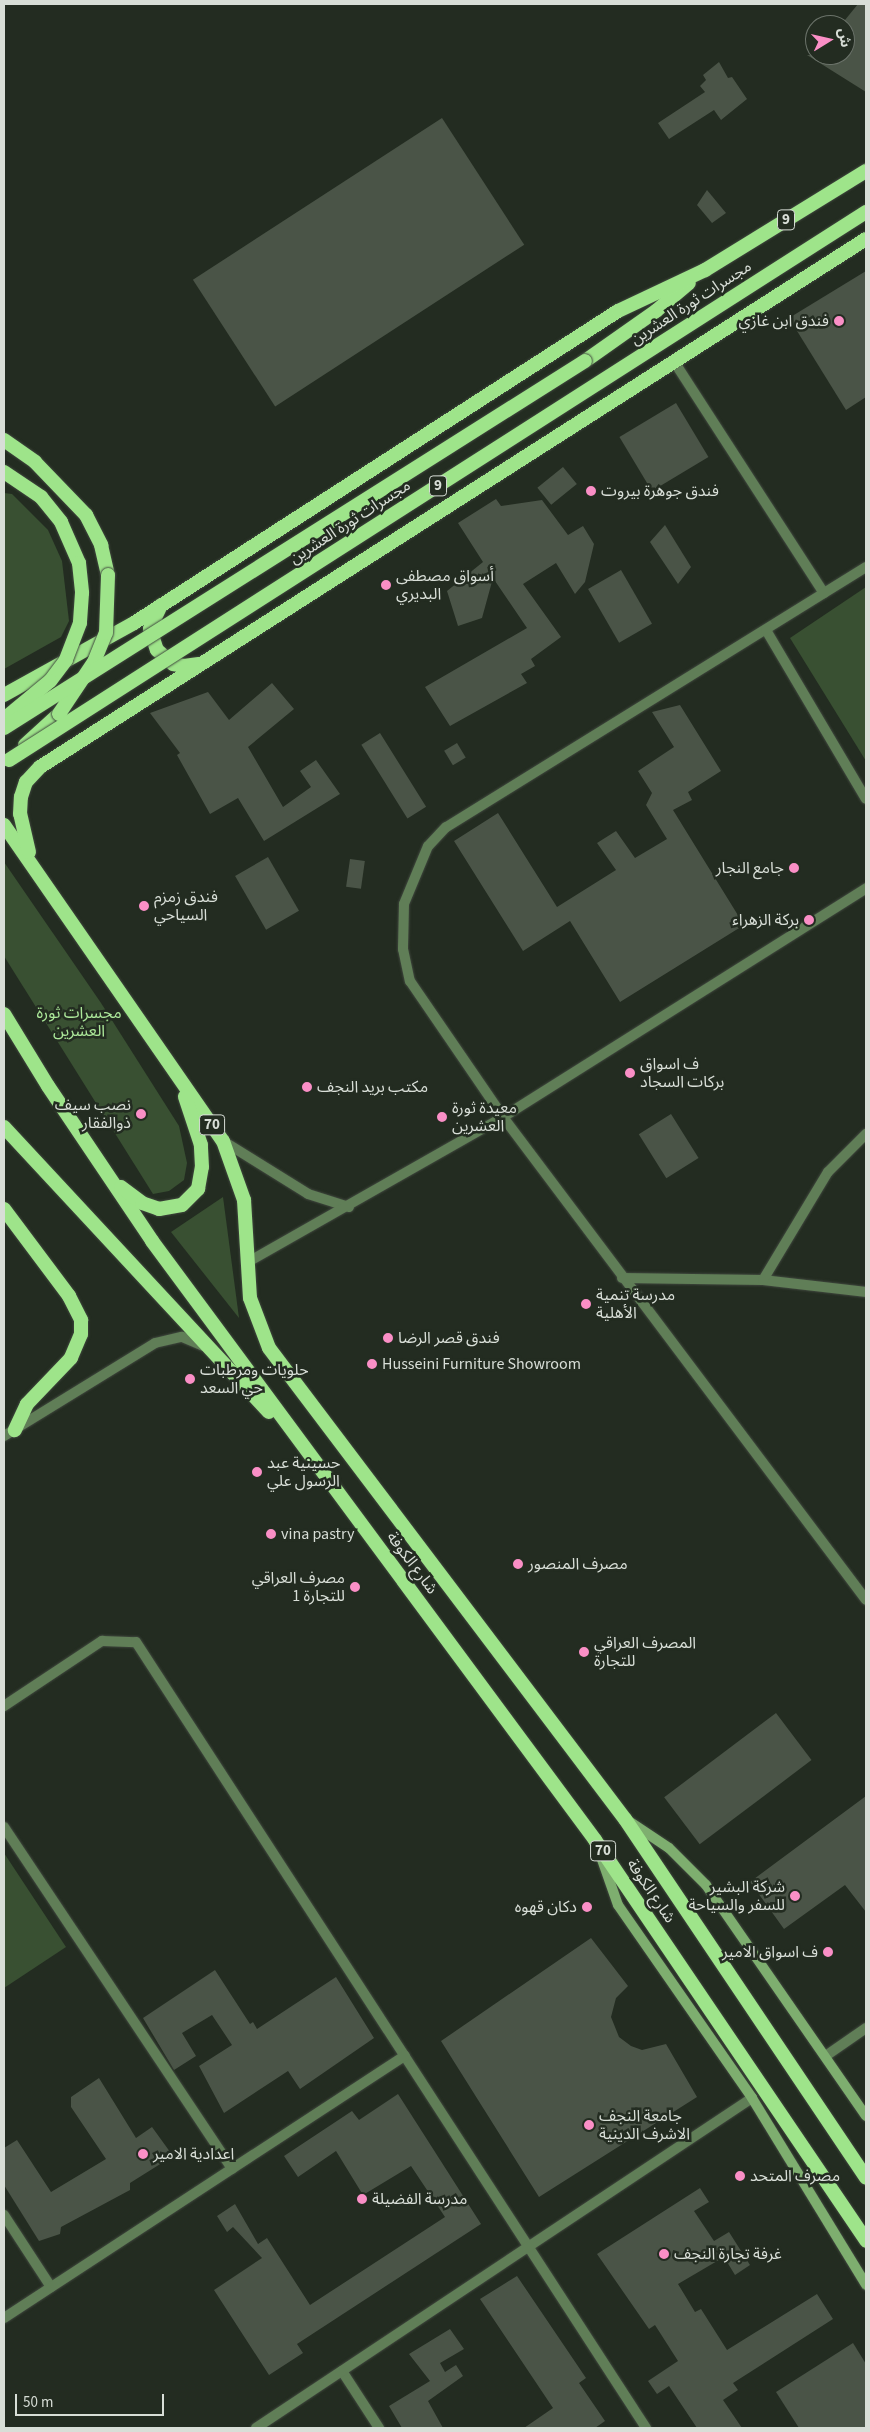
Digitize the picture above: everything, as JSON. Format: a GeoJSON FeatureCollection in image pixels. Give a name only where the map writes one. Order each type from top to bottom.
{"type":"FeatureCollection","features":[{"type":"Feature","properties":{"kind":"highway","name":"9"},"geometry":{"type":"LineString","coordinates":[[705,270],[866,171]]}},
{"type":"Feature","properties":{"kind":"highway","name":"مجسرات ثورة العشرين"},"geometry":{"type":"LineString","coordinates":[[6,762],[866,212]]}},
{"type":"Feature","properties":{"kind":"highway"},"geometry":{"type":"LineString","coordinates":[[42,877],[23,835],[20,814],[26,782],[40,766],[866,240]]}},
{"type":"Feature","properties":{"kind":"highway","name":"مجسرات ثورة العشرين"},"geometry":{"type":"LineString","coordinates":[[4,728],[585,361],[656,312],[705,270]]}},
{"type":"Feature","properties":{"kind":"highway"},"geometry":{"type":"LineString","coordinates":[[4,695],[134,623],[165,601],[579,334],[640,300],[705,270]]}},
{"type":"Feature","properties":{"kind":"highway"},"geometry":{"type":"LineString","coordinates":[[4,440],[35,462],[86,515],[101,545],[109,602],[106,633],[94,662],[73,697],[6,762]]}},
{"type":"Feature","properties":{"kind":"highway"},"geometry":{"type":"LineString","coordinates":[[4,472],[41,497],[61,522],[74,549],[81,579],[82,608],[66,660],[50,681],[4,719]]}},
{"type":"Feature","properties":{"kind":"highway"},"geometry":{"type":"LineString","coordinates":[[165,601],[157,609],[150,630],[157,650],[164,658],[178,665],[194,665],[205,662]]}},
{"type":"Feature","properties":{"kind":"highway","name":"70"},"geometry":{"type":"LineString","coordinates":[[4,826],[42,877],[167,1065],[223,1141],[244,1200],[248,1262]]}},
{"type":"Feature","properties":{"kind":"highway","name":"70"},"geometry":{"type":"LineString","coordinates":[[4,1014],[48,1086],[152,1241],[313,1459]]}},
{"type":"Feature","properties":{"kind":"highway"},"geometry":{"type":"LineString","coordinates":[[4,1033],[48,1086]]}},
{"type":"Feature","properties":{"kind":"highway"},"geometry":{"type":"LineString","coordinates":[[97,1160],[127,1193],[159,1208],[182,1205],[198,1189],[202,1173],[201,1145],[185,1098],[167,1065]]}},
{"type":"Feature","properties":{"kind":"highway"},"geometry":{"type":"LineString","coordinates":[[4,1127],[212,1353],[313,1459]]}},
{"type":"Feature","properties":{"kind":"highway"},"geometry":{"type":"LineString","coordinates":[[4,1209],[69,1296],[81,1320],[81,1334],[71,1358],[26,1404],[9,1433]]}},
{"type":"Feature","properties":{"kind":"highway","name":"شارع الكوفة"},"geometry":{"type":"LineString","coordinates":[[248,1262],[254,1315],[269,1348],[349,1451],[625,1819],[866,2178]]}},
{"type":"Feature","properties":{"kind":"highway","name":"شارع الكوفة"},"geometry":{"type":"LineString","coordinates":[[313,1459],[595,1840],[866,2242]]}},
{"type":"Feature","properties":{"kind":"main road"},"geometry":{"type":"LineString","coordinates":[[625,1819],[669,1848],[706,1885],[862,2105],[866,2116]]}},
{"type":"Feature","properties":{"kind":"main road"},"geometry":{"type":"LineString","coordinates":[[595,1840],[604,1871],[618,1905],[752,2098],[866,2285]]}},
{"type":"Feature","properties":{"kind":"street"},"geometry":{"type":"LineString","coordinates":[[675,363],[824,594]]}},
{"type":"Feature","properties":{"kind":"street"},"geometry":{"type":"LineString","coordinates":[[866,567],[446,827],[428,846],[404,904],[403,949],[410,981],[504,1116],[622,1278],[866,1600]]}},
{"type":"Feature","properties":{"kind":"street"},"geometry":{"type":"LineString","coordinates":[[766,630],[866,799]]}},
{"type":"Feature","properties":{"kind":"street"},"geometry":{"type":"LineString","coordinates":[[248,1262],[349,1207],[504,1116],[866,888]]}},
{"type":"Feature","properties":{"kind":"street"},"geometry":{"type":"LineString","coordinates":[[763,1280],[828,1172],[866,1134]]}},
{"type":"Feature","properties":{"kind":"street"},"geometry":{"type":"LineString","coordinates":[[223,1141],[308,1194],[349,1207]]}},
{"type":"Feature","properties":{"kind":"street"},"geometry":{"type":"LineString","coordinates":[[622,1278],[763,1280],[866,1292]]}},
{"type":"Feature","properties":{"kind":"street"},"geometry":{"type":"LineString","coordinates":[[9,1433],[155,1343],[182,1337],[196,1341],[212,1353]]}},
{"type":"Feature","properties":{"kind":"street"},"geometry":{"type":"LineString","coordinates":[[4,1706],[102,1641],[136,1642],[646,2428]]}},
{"type":"Feature","properties":{"kind":"street"},"geometry":{"type":"LineString","coordinates":[[4,1827],[232,2169]]}},
{"type":"Feature","properties":{"kind":"street"},"geometry":{"type":"LineString","coordinates":[[826,2055],[866,2028]]}},
{"type":"Feature","properties":{"kind":"street"},"geometry":{"type":"LineString","coordinates":[[4,2318],[405,2056]]}},
{"type":"Feature","properties":{"kind":"street"},"geometry":{"type":"LineString","coordinates":[[256,2428],[752,2098]]}},
{"type":"Feature","properties":{"kind":"street"},"geometry":{"type":"LineString","coordinates":[[4,2214],[51,2288]]}},
{"type":"Feature","properties":{"kind":"street"},"geometry":{"type":"LineString","coordinates":[[342,2371],[379,2428]]}},
{"type":"Feature","properties":{"kind":"green space"},"geometry":{"type":"Polygon","coordinates":[[[4,493],[12,494],[48,530],[62,561],[69,621],[61,637],[4,669],[4,493]]]}},
{"type":"Feature","properties":{"kind":"green space"},"geometry":{"type":"Polygon","coordinates":[[[866,587],[866,761],[790,638],[866,587]]]}},
{"type":"Feature","properties":{"kind":"green space","name":"مجسرات ثورة العشرين"},"geometry":{"type":"Polygon","coordinates":[[[4,862],[101,1003],[179,1126],[187,1163],[184,1180],[169,1191],[153,1194],[4,956],[4,862]]]}},
{"type":"Feature","properties":{"kind":"green space"},"geometry":{"type":"Polygon","coordinates":[[[223,1197],[239,1318],[171,1232],[223,1197]]]}},
{"type":"Feature","properties":{"kind":"green space"},"geometry":{"type":"Polygon","coordinates":[[[4,1853],[66,1947],[4,1988],[4,1853]]]}},
{"type":"Feature","properties":{"kind":"building"},"geometry":{"type":"Polygon","coordinates":[[[858,4],[866,4],[866,92],[823,65],[855,65],[855,15],[849,15],[858,4]]]}},
{"type":"Feature","properties":{"kind":"building"},"geometry":{"type":"Polygon","coordinates":[[[719,62],[728,78],[732,77],[747,99],[721,120],[714,110],[669,139],[658,123],[705,92],[700,86],[706,80],[703,75],[719,62]]]}},
{"type":"Feature","properties":{"kind":"building"},"geometry":{"type":"Polygon","coordinates":[[[442,118],[524,245],[275,406],[193,280],[442,118]]]}},
{"type":"Feature","properties":{"kind":"building"},"geometry":{"type":"Polygon","coordinates":[[[707,190],[726,213],[712,223],[697,205],[707,190]]]}},
{"type":"Feature","properties":{"kind":"building"},"geometry":{"type":"Polygon","coordinates":[[[866,271],[866,397],[846,410],[789,318],[866,271]]]}},
{"type":"Feature","properties":{"kind":"building"},"geometry":{"type":"Polygon","coordinates":[[[676,403],[708,457],[652,491],[619,437],[676,403]]]}},
{"type":"Feature","properties":{"kind":"building"},"geometry":{"type":"Polygon","coordinates":[[[563,467],[577,484],[551,505],[537,488],[563,467]]]}},
{"type":"Feature","properties":{"kind":"building"},"geometry":{"type":"Polygon","coordinates":[[[496,499],[501,506],[542,500],[568,535],[583,526],[594,544],[585,582],[575,594],[556,563],[523,584],[561,637],[531,659],[535,666],[521,674],[527,683],[450,726],[425,687],[527,628],[493,578],[482,618],[458,626],[447,591],[483,562],[458,523],[496,499]]]}},
{"type":"Feature","properties":{"kind":"building"},"geometry":{"type":"Polygon","coordinates":[[[665,525],[691,567],[678,584],[650,542],[665,525]]]}},
{"type":"Feature","properties":{"kind":"building"},"geometry":{"type":"Polygon","coordinates":[[[621,570],[652,624],[619,643],[588,589],[621,570]]]}},
{"type":"Feature","properties":{"kind":"building"},"geometry":{"type":"Polygon","coordinates":[[[272,683],[294,709],[248,747],[283,807],[311,787],[300,771],[316,760],[340,794],[264,841],[238,798],[210,814],[177,755],[180,753],[150,713],[208,692],[229,720],[272,683]]]}},
{"type":"Feature","properties":{"kind":"building"},"geometry":{"type":"Polygon","coordinates":[[[680,705],[721,771],[688,792],[692,800],[673,810],[744,925],[620,1002],[570,921],[523,951],[454,841],[498,813],[557,907],[616,870],[597,843],[616,831],[635,858],[667,839],[646,805],[652,793],[638,771],[674,747],[652,712],[680,705]]]}},
{"type":"Feature","properties":{"kind":"building"},"geometry":{"type":"Polygon","coordinates":[[[380,733],[426,807],[407,818],[361,745],[380,733]]]}},
{"type":"Feature","properties":{"kind":"building"},"geometry":{"type":"Polygon","coordinates":[[[457,743],[466,758],[453,765],[444,751],[457,743]]]}},
{"type":"Feature","properties":{"kind":"building"},"geometry":{"type":"Polygon","coordinates":[[[268,857],[299,911],[266,930],[235,876],[268,857]]]}},
{"type":"Feature","properties":{"kind":"building"},"geometry":{"type":"Polygon","coordinates":[[[350,859],[365,861],[361,889],[346,887],[350,859]]]}},
{"type":"Feature","properties":{"kind":"building"},"geometry":{"type":"Polygon","coordinates":[[[671,1114],[699,1158],[666,1178],[639,1134],[671,1114]]]}},
{"type":"Feature","properties":{"kind":"building"},"geometry":{"type":"Polygon","coordinates":[[[776,1713],[812,1760],[700,1844],[664,1797],[776,1713]]]}},
{"type":"Feature","properties":{"kind":"building"},"geometry":{"type":"Polygon","coordinates":[[[866,1796],[866,1912],[845,1885],[784,1929],[750,1882],[866,1796]]]}},
{"type":"Feature","properties":{"kind":"building"},"geometry":{"type":"Polygon","coordinates":[[[591,1938],[628,1986],[616,1998],[611,2017],[619,2037],[631,2046],[642,2050],[666,2044],[697,2097],[539,2197],[441,2041],[591,1938]]]}},
{"type":"Feature","properties":{"kind":"building"},"geometry":{"type":"Polygon","coordinates":[[[215,1970],[250,2024],[253,2022],[257,2029],[336,1977],[374,2038],[300,2089],[288,2071],[224,2113],[199,2066],[232,2045],[212,2015],[182,2033],[196,2056],[174,2070],[143,2018],[215,1970]]]}},
{"type":"Feature","properties":{"kind":"building"},"geometry":{"type":"Polygon","coordinates":[[[99,2078],[136,2138],[152,2127],[173,2156],[130,2183],[130,2190],[61,2227],[60,2234],[39,2241],[4,2185],[4,2148],[17,2140],[51,2192],[106,2159],[71,2107],[71,2097],[99,2078]]]}},
{"type":"Feature","properties":{"kind":"building"},"geometry":{"type":"Polygon","coordinates":[[[398,2094],[481,2224],[297,2344],[303,2353],[269,2375],[214,2290],[262,2258],[233,2227],[227,2232],[217,2216],[235,2204],[258,2244],[267,2238],[310,2305],[445,2217],[411,2166],[363,2195],[336,2151],[298,2177],[284,2156],[352,2111],[359,2120],[398,2094]]]}},
{"type":"Feature","properties":{"kind":"building"},"geometry":{"type":"Polygon","coordinates":[[[700,2188],[709,2202],[694,2211],[714,2241],[729,2232],[750,2265],[735,2275],[724,2257],[678,2284],[695,2312],[701,2309],[727,2350],[817,2294],[833,2319],[733,2383],[738,2390],[723,2400],[742,2428],[697,2428],[669,2386],[657,2394],[648,2381],[678,2361],[655,2325],[649,2329],[597,2254],[700,2188]]]}},
{"type":"Feature","properties":{"kind":"building"},"geometry":{"type":"Polygon","coordinates":[[[517,2276],[586,2378],[579,2383],[605,2421],[595,2428],[524,2428],[553,2408],[480,2299],[517,2276]]]}},
{"type":"Feature","properties":{"kind":"building"},"geometry":{"type":"Polygon","coordinates":[[[450,2329],[464,2349],[440,2363],[445,2372],[456,2365],[463,2376],[428,2401],[443,2428],[402,2428],[389,2406],[430,2381],[409,2354],[450,2329]]]}},
{"type":"Feature","properties":{"kind":"building"},"geometry":{"type":"Polygon","coordinates":[[[853,2343],[866,2364],[866,2428],[799,2428],[776,2392],[853,2343]]]}},
{"type":"Feature","properties":{"kind":"place","name":"فندق ابن غازي"},"geometry":{"type":"Point","coordinates":[839,321]}},
{"type":"Feature","properties":{"kind":"place","name":"فندق جوهرة بيروت"},"geometry":{"type":"Point","coordinates":[591,491]}},
{"type":"Feature","properties":{"kind":"place","name":"أسواق مصطفى البديري"},"geometry":{"type":"Point","coordinates":[386,585]}},
{"type":"Feature","properties":{"kind":"place","name":"جامع النجار"},"geometry":{"type":"Point","coordinates":[794,868]}},
{"type":"Feature","properties":{"kind":"place","name":"فندق زمزم السياحي"},"geometry":{"type":"Point","coordinates":[144,906]}},
{"type":"Feature","properties":{"kind":"place","name":"بركة الزهراء"},"geometry":{"type":"Point","coordinates":[809,920]}},
{"type":"Feature","properties":{"kind":"place","name":"ف اسواق بركات السجاد"},"geometry":{"type":"Point","coordinates":[630,1073]}},
{"type":"Feature","properties":{"kind":"place","name":"مكتب بريد النجف"},"geometry":{"type":"Point","coordinates":[307,1087]}},
{"type":"Feature","properties":{"kind":"place","name":"نصب سيف ذوالفقار"},"geometry":{"type":"Point","coordinates":[141,1114]}},
{"type":"Feature","properties":{"kind":"place","name":"معيدة ثورة العشرين"},"geometry":{"type":"Point","coordinates":[442,1117]}},
{"type":"Feature","properties":{"kind":"place","name":"مدرسة تنمية الأهلية"},"geometry":{"type":"Point","coordinates":[586,1304]}},
{"type":"Feature","properties":{"kind":"place","name":"فندق قصر الرضا"},"geometry":{"type":"Point","coordinates":[388,1338]}},
{"type":"Feature","properties":{"kind":"place","name":"Husseini Furniture Showroom"},"geometry":{"type":"Point","coordinates":[372,1364]}},
{"type":"Feature","properties":{"kind":"place","name":"حلويات ومرطبات حي السعد"},"geometry":{"type":"Point","coordinates":[190,1379]}},
{"type":"Feature","properties":{"kind":"place","name":"حسينية عبد الرسول علي"},"geometry":{"type":"Point","coordinates":[257,1472]}},
{"type":"Feature","properties":{"kind":"place","name":"vina pastry"},"geometry":{"type":"Point","coordinates":[271,1534]}},
{"type":"Feature","properties":{"kind":"place","name":"مصرف المنصور"},"geometry":{"type":"Point","coordinates":[518,1564]}},
{"type":"Feature","properties":{"kind":"place","name":"مصرف العراقي للتجارة 1"},"geometry":{"type":"Point","coordinates":[355,1587]}},
{"type":"Feature","properties":{"kind":"place","name":"المصرف العراقي للتجارة"},"geometry":{"type":"Point","coordinates":[584,1652]}},
{"type":"Feature","properties":{"kind":"place","name":"شركة البشير للسفر والسياحة"},"geometry":{"type":"Point","coordinates":[795,1896]}},
{"type":"Feature","properties":{"kind":"place","name":"دكان قهوه"},"geometry":{"type":"Point","coordinates":[587,1907]}},
{"type":"Feature","properties":{"kind":"place","name":"ف اسواق الامير"},"geometry":{"type":"Point","coordinates":[828,1952]}},
{"type":"Feature","properties":{"kind":"place","name":"جامعة النجف الاشرف الدينية"},"geometry":{"type":"Point","coordinates":[589,2125]}},
{"type":"Feature","properties":{"kind":"place","name":"اعدادية الامير"},"geometry":{"type":"Point","coordinates":[143,2154]}},
{"type":"Feature","properties":{"kind":"place","name":"مصرف المتحد"},"geometry":{"type":"Point","coordinates":[740,2176]}},
{"type":"Feature","properties":{"kind":"place","name":"مدرسة الفضيلة"},"geometry":{"type":"Point","coordinates":[362,2199]}},
{"type":"Feature","properties":{"kind":"place","name":"غرفة تجارة النجف"},"geometry":{"type":"Point","coordinates":[664,2254]}}]}
